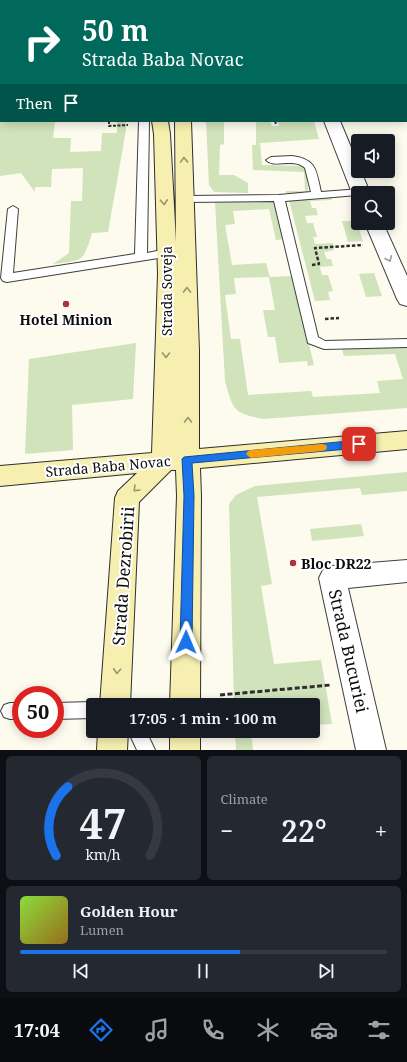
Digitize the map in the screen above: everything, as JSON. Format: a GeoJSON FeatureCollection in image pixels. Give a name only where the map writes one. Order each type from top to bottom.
{"type":"FeatureCollection","features":[{"type":"Feature","properties":{"kind":"main road","name":"Strada Soveja"},"geometry":{"type":"LineString","coordinates":[[160,122],[162,134],[175,460]]}},
{"type":"Feature","properties":{"kind":"main road","name":"Strada Soveja"},"geometry":{"type":"LineString","coordinates":[[175,460],[188,351],[186,199],[183,122]]}},
{"type":"Feature","properties":{"kind":"main road","name":"Strada Baba Novac"},"geometry":{"type":"LineString","coordinates":[[0,476],[407,440]]}},
{"type":"Feature","properties":{"kind":"main road","name":"Strada Dezrobirii"},"geometry":{"type":"LineString","coordinates":[[114,698],[127,498],[175,460]]}},
{"type":"Feature","properties":{"kind":"main road"},"geometry":{"type":"LineString","coordinates":[[175,460],[189,496],[185,698]]}},
{"type":"Feature","properties":{"kind":"main road"},"geometry":{"type":"LineString","coordinates":[[112,750],[113,738]]}},
{"type":"Feature","properties":{"kind":"main road"},"geometry":{"type":"LineString","coordinates":[[184,750],[185,738]]}},
{"type":"Feature","properties":{"kind":"street"},"geometry":{"type":"LineString","coordinates":[[332,122],[358,186]]}},
{"type":"Feature","properties":{"kind":"street"},"geometry":{"type":"LineString","coordinates":[[377,230],[407,299]]}},
{"type":"Feature","properties":{"kind":"street","name":"Strada Bucuriei"},"geometry":{"type":"LineString","coordinates":[[371,750],[332,578],[407,571]]}},
{"type":"Feature","properties":{"kind":"lane"},"geometry":{"type":"LineString","coordinates":[[141,257],[144,122]]}},
{"type":"Feature","properties":{"kind":"lane"},"geometry":{"type":"LineString","coordinates":[[271,160],[301,160],[307,163],[310,167],[317,195]]}},
{"type":"Feature","properties":{"kind":"lane"},"geometry":{"type":"LineString","coordinates":[[186,199],[280,198],[351,193]]}},
{"type":"Feature","properties":{"kind":"lane"},"geometry":{"type":"LineString","coordinates":[[280,198],[312,340],[324,345],[407,343]]}},
{"type":"Feature","properties":{"kind":"lane"},"geometry":{"type":"LineString","coordinates":[[13,209],[7,278],[167,253]]}},
{"type":"Feature","properties":{"kind":"lane"},"geometry":{"type":"LineString","coordinates":[[64,710],[86,710]]}},
{"type":"Feature","properties":{"kind":"lane"},"geometry":{"type":"LineString","coordinates":[[140,738],[146,750]]}},
{"type":"Feature","properties":{"kind":"path"},"geometry":{"type":"LineString","coordinates":[[109,122],[109,126],[130,125]]}},
{"type":"Feature","properties":{"kind":"path"},"geometry":{"type":"LineString","coordinates":[[296,273],[314,271],[312,264],[320,264],[315,248],[383,244]]}},
{"type":"Feature","properties":{"kind":"path"},"geometry":{"type":"LineString","coordinates":[[220,695],[356,683]]}},
{"type":"Feature","properties":{"kind":"green space"},"geometry":{"type":"Polygon","coordinates":[[[0,122],[55,122],[53,138],[71,138],[70,152],[101,151],[102,133],[117,133],[117,122],[126,122],[126,130],[108,232],[92,233],[84,255],[76,260],[53,264],[69,253],[71,201],[82,201],[83,168],[52,169],[51,187],[35,187],[35,192],[21,173],[0,176],[0,122]]]}},
{"type":"Feature","properties":{"kind":"green space"},"geometry":{"type":"Polygon","coordinates":[[[206,122],[224,122],[224,144],[220,145],[219,175],[234,175],[248,183],[248,193],[214,192],[209,185],[206,122]]]}},
{"type":"Feature","properties":{"kind":"green space"},"geometry":{"type":"Polygon","coordinates":[[[256,122],[270,122],[272,126],[279,126],[278,122],[314,122],[319,139],[260,143],[262,165],[303,166],[307,169],[308,194],[286,193],[286,191],[305,191],[304,172],[253,170],[252,145],[256,145],[256,122]]]}},
{"type":"Feature","properties":{"kind":"green space"},"geometry":{"type":"Polygon","coordinates":[[[331,197],[332,200],[310,201],[312,208],[316,208],[318,215],[305,216],[307,223],[313,223],[317,237],[313,237],[315,244],[333,243],[334,250],[324,252],[327,259],[331,259],[333,266],[320,267],[322,275],[328,275],[333,291],[328,292],[330,300],[315,301],[289,200],[331,197]]]}},
{"type":"Feature","properties":{"kind":"green space"},"geometry":{"type":"Polygon","coordinates":[[[276,200],[285,239],[276,240],[269,209],[233,211],[235,224],[225,225],[232,265],[266,263],[270,277],[293,276],[314,365],[308,366],[307,361],[279,363],[275,337],[268,337],[263,310],[275,310],[269,277],[234,278],[236,294],[225,295],[231,339],[240,339],[248,395],[311,391],[313,397],[380,393],[377,381],[403,379],[395,354],[344,356],[342,349],[407,346],[407,408],[263,419],[246,415],[236,409],[230,398],[225,381],[215,202],[276,200]]]}},
{"type":"Feature","properties":{"kind":"green space"},"geometry":{"type":"Polygon","coordinates":[[[342,221],[351,221],[351,230],[359,230],[363,241],[348,242],[342,221]]]}},
{"type":"Feature","properties":{"kind":"green space"},"geometry":{"type":"Polygon","coordinates":[[[374,273],[382,296],[366,297],[359,274],[374,273]]]}},
{"type":"Feature","properties":{"kind":"green space"},"geometry":{"type":"Polygon","coordinates":[[[136,343],[133,399],[72,405],[73,450],[25,454],[29,359],[136,343]]]}},
{"type":"Feature","properties":{"kind":"green space"},"geometry":{"type":"Polygon","coordinates":[[[407,472],[407,491],[362,495],[360,488],[257,497],[272,584],[261,586],[274,664],[321,660],[332,724],[320,725],[320,698],[234,698],[229,504],[236,495],[255,486],[407,472]]]}},
{"type":"Feature","properties":{"kind":"green space"},"geometry":{"type":"Polygon","coordinates":[[[361,524],[364,536],[312,541],[310,529],[361,524]]]}},
{"type":"Feature","properties":{"kind":"green space"},"geometry":{"type":"Polygon","coordinates":[[[235,738],[252,738],[253,750],[236,750],[235,738]]]}},
{"type":"Feature","properties":{"kind":"slow traffic"},"geometry":{"type":"LineString","coordinates":[[251,454],[322,447]]}},
{"type":"Feature","properties":{"kind":"place","name":"Hotel Minion"},"geometry":{"type":"Point","coordinates":[66,304]}},
{"type":"Feature","properties":{"kind":"place","name":"Bloc DR22"},"geometry":{"type":"Point","coordinates":[293,563]}},
{"type":"Feature","properties":{"kind":"route"},"geometry":{"type":"LineString","coordinates":[[186,642],[189,496],[187,459],[359,444]]}}]}
